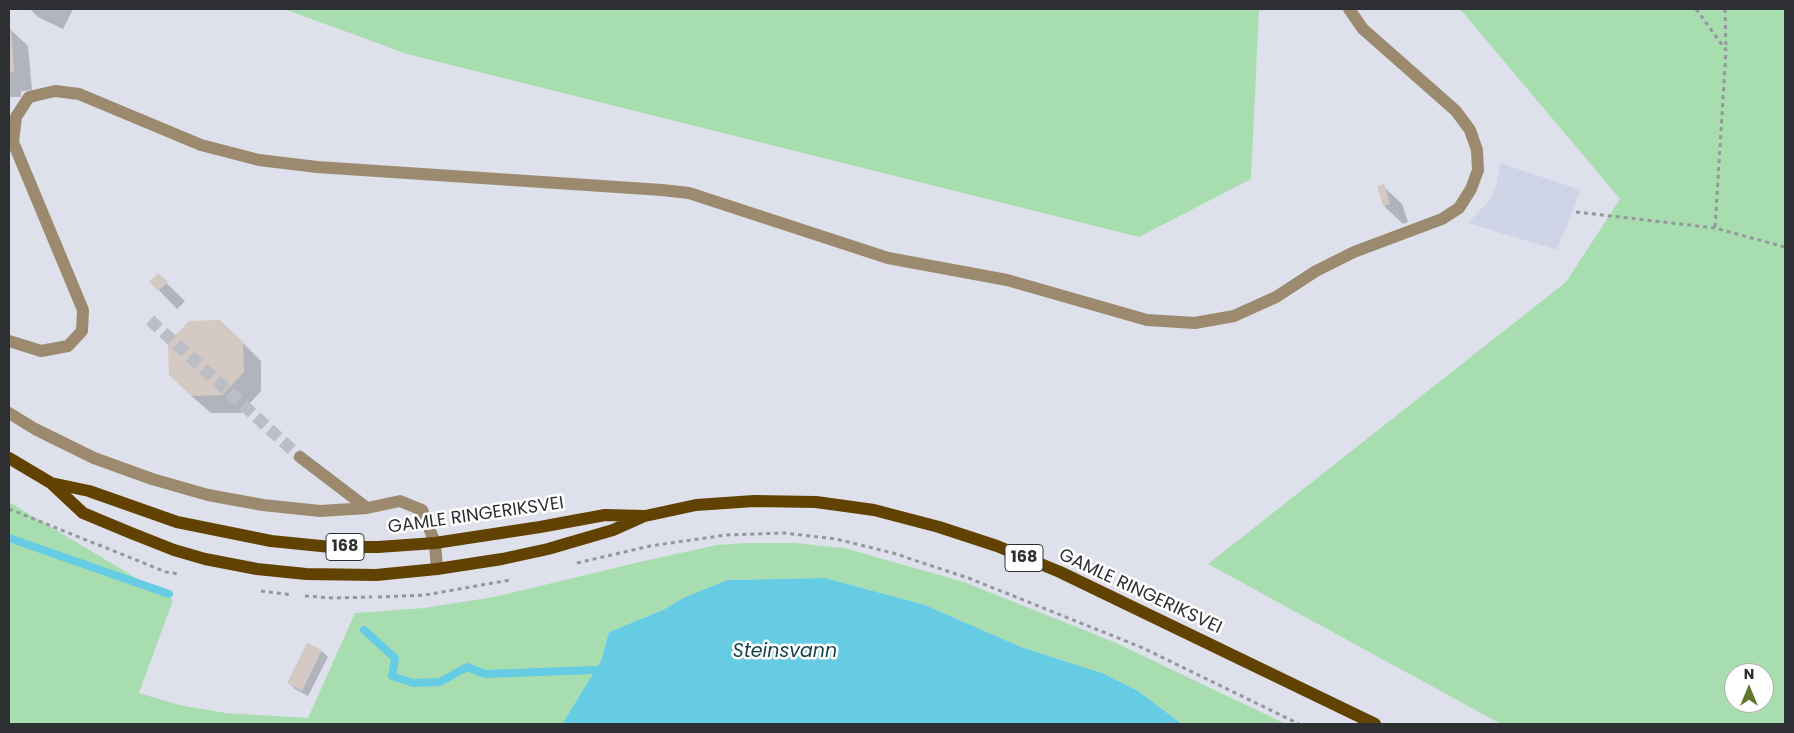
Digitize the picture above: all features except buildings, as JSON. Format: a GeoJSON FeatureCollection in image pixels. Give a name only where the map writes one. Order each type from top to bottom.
{"type":"FeatureCollection","features":[{"type":"Feature","properties":{"kind":"main road","name":"GAMLE RINGERIKSVEI"},"geometry":{"type":"LineString","coordinates":[[9,458],[50,483],[84,512],[157,543],[205,559],[257,569],[306,574],[376,575],[437,569],[502,559],[548,549],[614,530],[645,516]]}},
{"type":"Feature","properties":{"kind":"main road","name":"GAMLE RINGERIKSVEI"},"geometry":{"type":"LineString","coordinates":[[50,483],[89,491],[177,522],[271,541],[331,547],[378,547],[435,543],[605,515],[645,516],[696,506],[754,502],[816,502],[874,510],[939,527],[997,546],[1060,572],[1375,724]]}},
{"type":"Feature","properties":{"kind":"lane"},"geometry":{"type":"LineString","coordinates":[[9,341],[42,351],[68,346],[82,331],[83,310],[13,142],[16,117],[29,96],[55,91],[79,94],[201,145],[260,160],[317,168],[662,190],[689,194],[888,258],[1007,280],[1147,320],[1195,324],[1234,316],[1276,298],[1316,272],[1354,252],[1442,219],[1459,208],[1471,189],[1478,170],[1477,150],[1470,130],[1456,111],[1364,29],[1349,9]]}},
{"type":"Feature","properties":{"kind":"lane"},"geometry":{"type":"LineString","coordinates":[[9,413],[35,429],[94,458],[152,479],[208,495],[263,506],[320,511],[367,508],[400,502],[422,510],[435,543],[437,569]]}},
{"type":"Feature","properties":{"kind":"lane"},"geometry":{"type":"LineString","coordinates":[[300,456],[367,508]]}},
{"type":"Feature","properties":{"kind":"path"},"geometry":{"type":"LineString","coordinates":[[1696,9],[1726,50]]}},
{"type":"Feature","properties":{"kind":"path"},"geometry":{"type":"LineString","coordinates":[[1715,228],[1726,50],[1725,9]]}},
{"type":"Feature","properties":{"kind":"path"},"geometry":{"type":"LineString","coordinates":[[1576,212],[1715,228],[1785,247]]}},
{"type":"Feature","properties":{"kind":"path"},"geometry":{"type":"LineString","coordinates":[[9,509],[166,572],[185,575]]}},
{"type":"Feature","properties":{"kind":"path"},"geometry":{"type":"LineString","coordinates":[[575,564],[650,546],[726,534],[784,533],[836,539],[936,568],[1043,608],[1143,648],[1299,724]]}},
{"type":"Feature","properties":{"kind":"path"},"geometry":{"type":"LineString","coordinates":[[258,591],[333,598],[425,595],[519,578]]}},
{"type":"Feature","properties":{"kind":"shaded area"},"geometry":{"type":"Polygon","coordinates":[[[1500,163],[1581,190],[1557,250],[1468,223],[1490,200],[1497,182],[1500,163]]]}},
{"type":"Feature","properties":{"kind":"green space"},"geometry":{"type":"Polygon","coordinates":[[[284,9],[1259,9],[1251,179],[1139,237],[407,54],[284,9]]]}},
{"type":"Feature","properties":{"kind":"green space"},"geometry":{"type":"Polygon","coordinates":[[[1460,9],[1785,9],[1785,724],[1501,724],[1208,564],[1566,282],[1620,199],[1460,9]]]}},
{"type":"Feature","properties":{"kind":"green space"},"geometry":{"type":"Polygon","coordinates":[[[9,502],[173,600],[139,693],[179,705],[226,713],[308,718],[355,613],[424,608],[494,597],[717,545],[794,543],[844,548],[964,582],[1114,642],[1286,724],[1182,724],[1138,691],[1102,673],[1021,647],[925,605],[825,578],[727,580],[683,598],[663,610],[609,632],[601,661],[562,724],[9,724],[9,502]]]}},
{"type":"Feature","properties":{"kind":"water","name":"Steinsvann"},"geometry":{"type":"Polygon","coordinates":[[[825,578],[925,605],[1021,647],[1102,673],[1138,691],[1182,724],[562,724],[601,661],[609,632],[663,610],[683,598],[727,580],[825,578]]]}},
{"type":"Feature","properties":{"kind":"waterway"},"geometry":{"type":"LineString","coordinates":[[9,538],[169,594]]}},
{"type":"Feature","properties":{"kind":"waterway"},"geometry":{"type":"LineString","coordinates":[[364,630],[395,658],[392,676],[413,683],[440,682],[467,667],[485,674],[595,670]]}},
{"type":"Feature","properties":{"kind":"tunnel"},"geometry":{"type":"LineString","coordinates":[[150,320],[300,457]]}}]}
